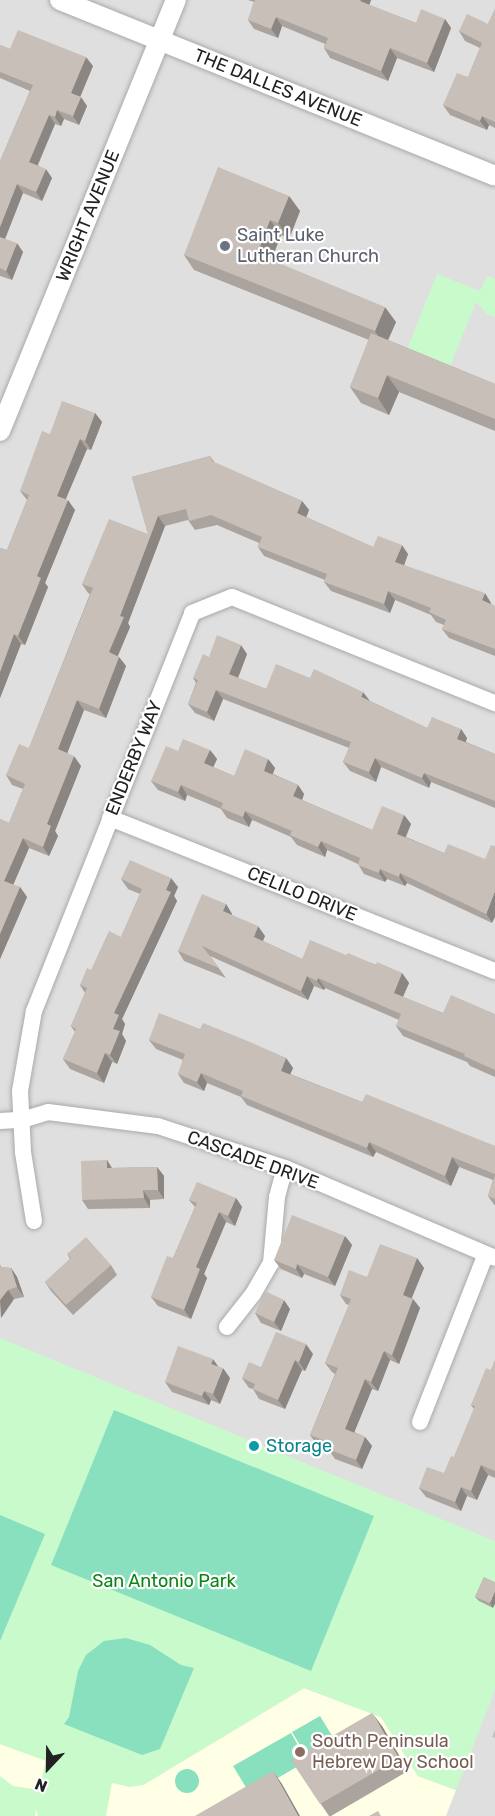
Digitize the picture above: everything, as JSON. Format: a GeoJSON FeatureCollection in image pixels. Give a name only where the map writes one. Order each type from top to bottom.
{"type":"FeatureCollection","features":[{"type":"Feature","properties":{"kind":"street","name":"THE DALLES AVENUE"},"geometry":{"type":"LineString","coordinates":[[60,0],[495,176]]}},
{"type":"Feature","properties":{"kind":"street","name":"WRIGHT AVENUE"},"geometry":{"type":"LineString","coordinates":[[0,431],[176,0]]}},
{"type":"Feature","properties":{"kind":"street","name":"ENDERBY WAY"},"geometry":{"type":"LineString","coordinates":[[34,1221],[23,1152],[20,1091],[34,1011],[192,613],[232,597],[495,703]]}},
{"type":"Feature","properties":{"kind":"street","name":"CELILO DRIVE"},"geometry":{"type":"LineString","coordinates":[[110,818],[495,971]]}},
{"type":"Feature","properties":{"kind":"street","name":"CASCADE DRIVE"},"geometry":{"type":"LineString","coordinates":[[0,1121],[22,1120],[48,1112],[158,1126],[285,1168],[491,1256]]}},
{"type":"Feature","properties":{"kind":"street"},"geometry":{"type":"LineString","coordinates":[[227,1327],[253,1294],[271,1263],[277,1197],[285,1168]]}},
{"type":"Feature","properties":{"kind":"street"},"geometry":{"type":"LineString","coordinates":[[420,1422],[491,1256]]}},
{"type":"Feature","properties":{"kind":"shaded area"},"geometry":{"type":"Polygon","coordinates":[[[0,0],[495,0],[495,1816],[0,1816],[0,0]]]}},
{"type":"Feature","properties":{"kind":"shaded area","name":"South Peninsula Hebrew Day School"},"geometry":{"type":"Polygon","coordinates":[[[304,1688],[381,1717],[418,1776],[456,1790],[446,1816],[0,1816],[0,1744],[46,1760],[44,1770],[143,1785],[304,1688]]]}},
{"type":"Feature","properties":{"kind":"green space"},"geometry":{"type":"Polygon","coordinates":[[[437,274],[480,291],[487,276],[495,279],[495,317],[487,314],[476,302],[449,369],[406,352],[437,274]]]}},
{"type":"Feature","properties":{"kind":"green space","name":"San Antonio Park"},"geometry":{"type":"Polygon","coordinates":[[[0,1338],[495,1541],[495,1690],[456,1790],[418,1776],[381,1717],[304,1688],[143,1785],[130,1787],[112,1783],[106,1816],[38,1816],[36,1809],[35,1816],[0,1816],[0,1776],[13,1786],[39,1790],[46,1761],[0,1744],[0,1338]]]}},
{"type":"Feature","properties":{"kind":"green space"},"geometry":{"type":"Polygon","coordinates":[[[114,1410],[374,1516],[311,1671],[51,1565],[114,1410]]]}},
{"type":"Feature","properties":{"kind":"green space"},"geometry":{"type":"Polygon","coordinates":[[[0,1515],[45,1534],[0,1641],[0,1515]]]}},
{"type":"Feature","properties":{"kind":"green space"},"geometry":{"type":"Polygon","coordinates":[[[126,1638],[150,1645],[181,1665],[194,1668],[160,1749],[142,1755],[64,1724],[69,1717],[78,1671],[86,1655],[104,1641],[126,1638]]]}},
{"type":"Feature","properties":{"kind":"green space"},"geometry":{"type":"Polygon","coordinates":[[[320,1716],[337,1744],[309,1760],[292,1732],[320,1716]]]}},
{"type":"Feature","properties":{"kind":"green space"},"geometry":{"type":"Polygon","coordinates":[[[291,1733],[307,1761],[250,1794],[233,1766],[291,1733]]]}},
{"type":"Feature","properties":{"kind":"green space"},"geometry":{"type":"Polygon","coordinates":[[[187,1769],[192,1770],[198,1776],[198,1786],[192,1792],[187,1793],[182,1792],[176,1786],[175,1781],[176,1776],[182,1770],[187,1769]]]}},
{"type":"Feature","properties":{"kind":"building"},"geometry":{"type":"Polygon","coordinates":[[[255,0],[361,0],[416,23],[421,9],[445,19],[427,63],[390,48],[381,71],[324,48],[328,38],[276,17],[271,29],[248,20],[255,0]]]}},
{"type":"Feature","properties":{"kind":"building"},"geometry":{"type":"Polygon","coordinates":[[[495,9],[495,122],[482,116],[480,121],[443,105],[457,73],[468,77],[482,43],[459,31],[467,14],[488,24],[495,9]]]}},
{"type":"Feature","properties":{"kind":"building"},"geometry":{"type":"Polygon","coordinates":[[[18,30],[86,57],[71,93],[81,97],[73,116],[57,110],[55,117],[49,115],[29,162],[46,169],[36,192],[17,184],[0,227],[0,161],[33,85],[0,72],[0,45],[10,49],[18,30]]]}},
{"type":"Feature","properties":{"kind":"building"},"geometry":{"type":"Polygon","coordinates":[[[218,167],[289,196],[278,223],[270,220],[257,254],[385,307],[375,331],[184,255],[218,167]]]}},
{"type":"Feature","properties":{"kind":"building"},"geometry":{"type":"Polygon","coordinates":[[[0,237],[17,243],[6,271],[0,268],[0,237]]]}},
{"type":"Feature","properties":{"kind":"building"},"geometry":{"type":"Polygon","coordinates":[[[371,333],[495,384],[495,419],[387,375],[378,398],[350,387],[371,333]]]}},
{"type":"Feature","properties":{"kind":"building"},"geometry":{"type":"Polygon","coordinates":[[[62,401],[95,413],[85,441],[80,439],[57,496],[68,500],[37,576],[41,578],[18,636],[14,634],[0,672],[0,548],[7,550],[29,495],[20,491],[42,431],[50,434],[62,401]]]}},
{"type":"Feature","properties":{"kind":"building"},"geometry":{"type":"Polygon","coordinates":[[[210,456],[212,461],[302,501],[297,513],[373,547],[378,536],[402,545],[395,562],[485,593],[482,600],[495,606],[495,649],[442,629],[446,620],[429,612],[431,608],[388,591],[384,604],[324,582],[327,574],[258,547],[262,537],[211,515],[189,521],[186,509],[158,516],[120,616],[124,617],[109,652],[119,657],[99,709],[77,700],[58,749],[74,756],[47,824],[51,826],[43,847],[23,838],[4,881],[20,887],[0,934],[0,819],[9,823],[25,784],[6,775],[19,744],[29,748],[93,588],[82,584],[109,519],[148,534],[132,477],[210,456]]]}},
{"type":"Feature","properties":{"kind":"building"},"geometry":{"type":"Polygon","coordinates":[[[217,635],[241,645],[229,674],[266,689],[276,664],[310,678],[314,669],[363,692],[361,697],[427,728],[432,717],[461,729],[457,739],[495,754],[495,801],[424,773],[422,778],[375,758],[369,772],[343,762],[351,742],[216,690],[207,712],[188,704],[198,680],[193,678],[203,654],[209,657],[217,635]]]}},
{"type":"Feature","properties":{"kind":"building"},"geometry":{"type":"Polygon","coordinates":[[[183,739],[210,750],[204,763],[234,776],[245,749],[268,759],[264,771],[298,785],[293,796],[372,830],[382,806],[404,815],[397,834],[444,853],[448,844],[485,859],[491,845],[495,846],[495,891],[486,914],[400,873],[399,877],[380,869],[379,873],[358,865],[360,858],[321,841],[318,847],[290,835],[292,831],[245,811],[243,817],[221,808],[223,803],[181,785],[178,792],[151,781],[166,746],[178,751],[183,739]]]}},
{"type":"Feature","properties":{"kind":"building"},"geometry":{"type":"Polygon","coordinates":[[[130,860],[171,878],[166,890],[171,892],[114,1013],[119,1015],[113,1029],[120,1031],[110,1055],[105,1053],[97,1073],[63,1059],[76,1029],[71,1026],[87,988],[80,985],[87,968],[91,970],[109,931],[121,937],[142,889],[121,879],[130,860]]]}},
{"type":"Feature","properties":{"kind":"building"},"geometry":{"type":"Polygon","coordinates":[[[202,894],[226,904],[223,911],[258,926],[254,937],[302,959],[310,940],[346,955],[348,953],[376,965],[377,962],[402,973],[394,993],[443,1013],[451,995],[495,1014],[495,1070],[464,1056],[465,1054],[396,1026],[401,1014],[318,978],[317,981],[307,976],[301,991],[202,946],[219,968],[178,951],[202,894]]]}},
{"type":"Feature","properties":{"kind":"building"},"geometry":{"type":"Polygon","coordinates":[[[159,1013],[200,1029],[203,1023],[286,1058],[281,1071],[362,1102],[366,1094],[495,1146],[495,1174],[452,1157],[445,1176],[369,1142],[367,1148],[241,1096],[243,1091],[201,1073],[197,1082],[178,1074],[185,1054],[149,1040],[159,1013]]]}},
{"type":"Feature","properties":{"kind":"building"},"geometry":{"type":"Polygon","coordinates":[[[107,1160],[107,1168],[157,1167],[158,1190],[143,1190],[144,1198],[82,1200],[81,1161],[107,1160]]]}},
{"type":"Feature","properties":{"kind":"building"},"geometry":{"type":"Polygon","coordinates":[[[495,1176],[495,1199],[488,1196],[495,1176]]]}},
{"type":"Feature","properties":{"kind":"building"},"geometry":{"type":"Polygon","coordinates":[[[197,1182],[236,1198],[228,1216],[219,1212],[196,1267],[200,1269],[184,1310],[151,1297],[167,1256],[173,1258],[197,1203],[189,1200],[197,1182]]]}},
{"type":"Feature","properties":{"kind":"building"},"geometry":{"type":"Polygon","coordinates":[[[292,1215],[345,1236],[328,1277],[297,1264],[296,1269],[274,1260],[292,1215]]]}},
{"type":"Feature","properties":{"kind":"building"},"geometry":{"type":"Polygon","coordinates":[[[86,1237],[111,1265],[66,1305],[45,1282],[71,1258],[67,1254],[86,1237]]]}},
{"type":"Feature","properties":{"kind":"building"},"geometry":{"type":"Polygon","coordinates":[[[380,1244],[417,1258],[403,1295],[413,1299],[392,1355],[384,1351],[371,1382],[365,1379],[345,1429],[365,1437],[356,1460],[328,1449],[331,1443],[310,1435],[338,1368],[325,1363],[351,1299],[340,1295],[349,1270],[367,1277],[380,1244]]]}},
{"type":"Feature","properties":{"kind":"building"},"geometry":{"type":"Polygon","coordinates":[[[0,1267],[11,1268],[17,1287],[8,1290],[0,1300],[0,1267]]]}},
{"type":"Feature","properties":{"kind":"building"},"geometry":{"type":"Polygon","coordinates":[[[265,1291],[284,1300],[274,1322],[255,1313],[265,1291]]]}},
{"type":"Feature","properties":{"kind":"building"},"geometry":{"type":"Polygon","coordinates":[[[276,1332],[306,1344],[299,1362],[295,1360],[278,1400],[253,1389],[255,1384],[242,1378],[249,1362],[261,1367],[276,1332]]]}},
{"type":"Feature","properties":{"kind":"building"},"geometry":{"type":"Polygon","coordinates":[[[178,1346],[213,1359],[211,1364],[223,1368],[213,1394],[204,1391],[202,1396],[165,1382],[178,1346]]]}},
{"type":"Feature","properties":{"kind":"building"},"geometry":{"type":"Polygon","coordinates":[[[495,1360],[495,1471],[481,1465],[471,1491],[461,1487],[455,1502],[419,1488],[427,1467],[444,1473],[451,1456],[454,1457],[475,1406],[471,1405],[486,1368],[491,1370],[495,1360]]]}},
{"type":"Feature","properties":{"kind":"building"},"geometry":{"type":"Polygon","coordinates":[[[484,1577],[495,1582],[495,1591],[490,1603],[475,1597],[484,1577]]]}},
{"type":"Feature","properties":{"kind":"building"},"geometry":{"type":"Polygon","coordinates":[[[372,1713],[399,1758],[320,1804],[291,1760],[372,1713]]]}},
{"type":"Feature","properties":{"kind":"building"},"geometry":{"type":"Polygon","coordinates":[[[273,1771],[298,1816],[195,1816],[273,1771]]]}},
{"type":"Feature","properties":{"kind":"building"},"geometry":{"type":"Polygon","coordinates":[[[378,1811],[381,1816],[369,1816],[378,1811]]]}},
{"type":"Feature","properties":{"kind":"place","name":"Saint Luke Lutheran Church"},"geometry":{"type":"Point","coordinates":[225,246]}},
{"type":"Feature","properties":{"kind":"place","name":"Storage"},"geometry":{"type":"Point","coordinates":[254,1446]}},
{"type":"Feature","properties":{"kind":"place","name":"South Peninsula Hebrew Day School"},"geometry":{"type":"Point","coordinates":[300,1752]}}]}
